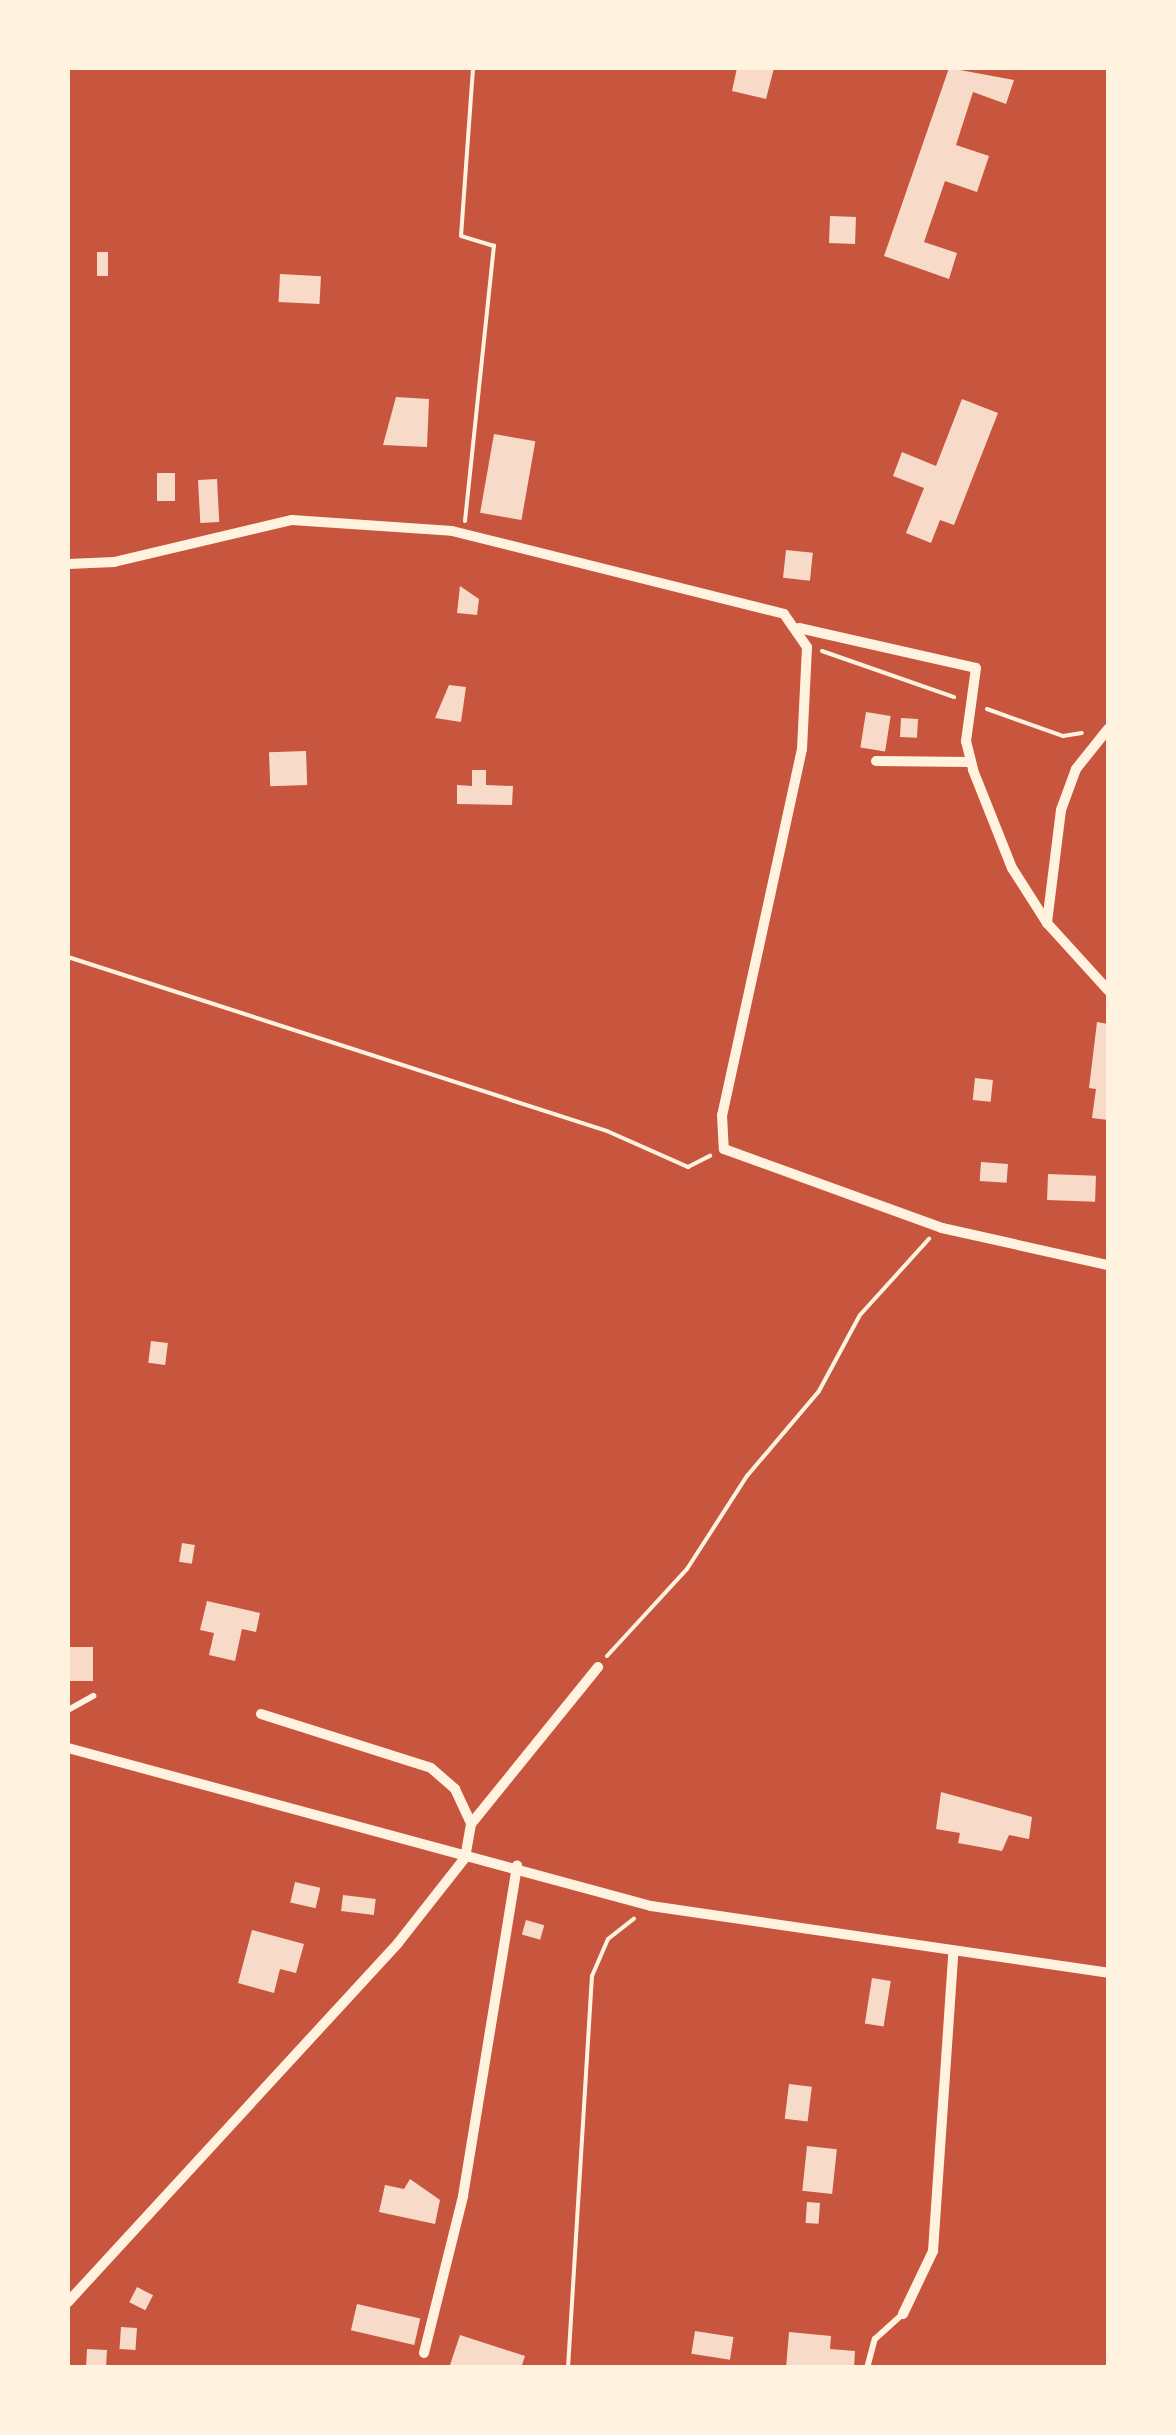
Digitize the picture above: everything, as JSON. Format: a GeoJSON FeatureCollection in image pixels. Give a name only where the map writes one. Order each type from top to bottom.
{"type":"FeatureCollection","features":[{"type":"Feature","properties":{"kind":"street"},"geometry":{"type":"LineString","coordinates":[[68,564],[114,562],[292,520],[464,533],[763,604],[799,628],[976,668],[971,762],[1012,868],[1047,923],[1108,990]]}},
{"type":"Feature","properties":{"kind":"street"},"geometry":{"type":"LineString","coordinates":[[799,628],[808,668],[802,748],[722,1115],[724,1149],[942,1228],[1108,1266]]}},
{"type":"Feature","properties":{"kind":"street"},"geometry":{"type":"LineString","coordinates":[[1047,923],[1061,810],[1076,770],[1108,729]]}},
{"type":"Feature","properties":{"kind":"street"},"geometry":{"type":"LineString","coordinates":[[876,761],[971,762]]}},
{"type":"Feature","properties":{"kind":"street"},"geometry":{"type":"LineString","coordinates":[[68,2302],[398,1943],[464,1858],[471,1824],[598,1667]]}},
{"type":"Feature","properties":{"kind":"street"},"geometry":{"type":"LineString","coordinates":[[261,1714],[431,1768],[455,1789],[471,1824]]}},
{"type":"Feature","properties":{"kind":"street"},"geometry":{"type":"LineString","coordinates":[[68,1748],[464,1858],[517,1865],[652,1906],[953,1955],[1108,1973]]}},
{"type":"Feature","properties":{"kind":"street"},"geometry":{"type":"LineString","coordinates":[[424,2352],[463,2196],[517,1865]]}},
{"type":"Feature","properties":{"kind":"street"},"geometry":{"type":"LineString","coordinates":[[903,2314],[933,2251],[953,1955]]}},
{"type":"Feature","properties":{"kind":"lane"},"geometry":{"type":"LineString","coordinates":[[68,1710],[94,1696]]}},
{"type":"Feature","properties":{"kind":"lane"},"geometry":{"type":"LineString","coordinates":[[867,2368],[875,2340],[903,2314]]}},
{"type":"Feature","properties":{"kind":"path"},"geometry":{"type":"LineString","coordinates":[[464,533],[494,246],[461,236],[473,68]]}},
{"type":"Feature","properties":{"kind":"path"},"geometry":{"type":"LineString","coordinates":[[68,957],[588,1125],[688,1167],[724,1149]]}},
{"type":"Feature","properties":{"kind":"path"},"geometry":{"type":"LineString","coordinates":[[598,1667],[795,1425],[860,1315],[942,1228]]}},
{"type":"Feature","properties":{"kind":"path"},"geometry":{"type":"LineString","coordinates":[[568,2368],[592,1976],[608,1938],[652,1906]]}},
{"type":"Feature","properties":{"kind":"building"},"geometry":{"type":"Polygon","coordinates":[[[737,68],[774,68],[766,99],[732,91],[737,68]]]}},
{"type":"Feature","properties":{"kind":"building"},"geometry":{"type":"Polygon","coordinates":[[[949,68],[1014,80],[1006,104],[973,92],[956,145],[989,156],[977,192],[945,181],[924,242],[957,253],[949,279],[884,256],[949,68]]]}},
{"type":"Feature","properties":{"kind":"building"},"geometry":{"type":"Polygon","coordinates":[[[830,216],[856,217],[855,244],[829,243],[830,216]]]}},
{"type":"Feature","properties":{"kind":"building"},"geometry":{"type":"Polygon","coordinates":[[[97,252],[108,252],[108,276],[97,276],[97,252]]]}},
{"type":"Feature","properties":{"kind":"building"},"geometry":{"type":"Polygon","coordinates":[[[280,274],[321,276],[319,304],[279,302],[280,274]]]}},
{"type":"Feature","properties":{"kind":"building"},"geometry":{"type":"Polygon","coordinates":[[[396,397],[429,399],[427,447],[383,445],[396,397]]]}},
{"type":"Feature","properties":{"kind":"building"},"geometry":{"type":"Polygon","coordinates":[[[962,399],[998,413],[954,525],[940,520],[931,543],[906,533],[924,488],[893,476],[902,452],[936,466],[962,399]]]}},
{"type":"Feature","properties":{"kind":"building"},"geometry":{"type":"Polygon","coordinates":[[[494,434],[535,441],[521,520],[480,513],[494,434]]]}},
{"type":"Feature","properties":{"kind":"building"},"geometry":{"type":"Polygon","coordinates":[[[157,473],[175,473],[175,501],[157,501],[157,473]]]}},
{"type":"Feature","properties":{"kind":"building"},"geometry":{"type":"Polygon","coordinates":[[[217,479],[219,522],[200,523],[198,480],[217,479]]]}},
{"type":"Feature","properties":{"kind":"building"},"geometry":{"type":"Polygon","coordinates":[[[786,550],[813,553],[810,581],[783,578],[786,550]]]}},
{"type":"Feature","properties":{"kind":"building"},"geometry":{"type":"Polygon","coordinates":[[[460,586],[479,599],[477,615],[457,613],[460,586]]]}},
{"type":"Feature","properties":{"kind":"building"},"geometry":{"type":"Polygon","coordinates":[[[449,685],[466,687],[461,722],[435,718],[449,685]]]}},
{"type":"Feature","properties":{"kind":"building"},"geometry":{"type":"Polygon","coordinates":[[[866,712],[891,716],[885,751],[860,748],[866,712]]]}},
{"type":"Feature","properties":{"kind":"building"},"geometry":{"type":"Polygon","coordinates":[[[901,718],[918,719],[917,738],[900,737],[901,718]]]}},
{"type":"Feature","properties":{"kind":"building"},"geometry":{"type":"Polygon","coordinates":[[[306,751],[307,785],[270,786],[269,752],[306,751]]]}},
{"type":"Feature","properties":{"kind":"building"},"geometry":{"type":"Polygon","coordinates":[[[472,770],[486,770],[486,785],[513,786],[512,805],[457,804],[457,785],[472,786],[472,770]]]}},
{"type":"Feature","properties":{"kind":"building"},"geometry":{"type":"Polygon","coordinates":[[[1097,1022],[1108,1024],[1108,1120],[1092,1118],[1096,1089],[1089,1088],[1097,1022]]]}},
{"type":"Feature","properties":{"kind":"building"},"geometry":{"type":"Polygon","coordinates":[[[975,1078],[993,1080],[991,1102],[973,1100],[975,1078]]]}},
{"type":"Feature","properties":{"kind":"building"},"geometry":{"type":"Polygon","coordinates":[[[981,1162],[1008,1164],[1007,1183],[980,1181],[981,1162]]]}},
{"type":"Feature","properties":{"kind":"building"},"geometry":{"type":"Polygon","coordinates":[[[1048,1174],[1096,1176],[1095,1202],[1047,1200],[1048,1174]]]}},
{"type":"Feature","properties":{"kind":"building"},"geometry":{"type":"Polygon","coordinates":[[[151,1341],[168,1343],[165,1365],[148,1363],[151,1341]]]}},
{"type":"Feature","properties":{"kind":"building"},"geometry":{"type":"Polygon","coordinates":[[[182,1543],[195,1545],[192,1564],[179,1562],[182,1543]]]}},
{"type":"Feature","properties":{"kind":"building"},"geometry":{"type":"Polygon","coordinates":[[[207,1601],[260,1613],[256,1632],[242,1629],[235,1661],[209,1655],[214,1633],[200,1630],[207,1601]]]}},
{"type":"Feature","properties":{"kind":"building"},"geometry":{"type":"Polygon","coordinates":[[[68,1647],[93,1647],[93,1681],[68,1681],[68,1647]]]}},
{"type":"Feature","properties":{"kind":"building"},"geometry":{"type":"Polygon","coordinates":[[[941,1792],[1032,1817],[1029,1839],[1009,1835],[1002,1851],[958,1843],[960,1833],[936,1829],[941,1792]]]}},
{"type":"Feature","properties":{"kind":"building"},"geometry":{"type":"Polygon","coordinates":[[[295,1882],[320,1888],[316,1908],[290,1902],[295,1882]]]}},
{"type":"Feature","properties":{"kind":"building"},"geometry":{"type":"Polygon","coordinates":[[[343,1895],[376,1899],[374,1915],[341,1911],[343,1895]]]}},
{"type":"Feature","properties":{"kind":"building"},"geometry":{"type":"Polygon","coordinates":[[[526,1920],[544,1925],[540,1940],[522,1934],[526,1920]]]}},
{"type":"Feature","properties":{"kind":"building"},"geometry":{"type":"Polygon","coordinates":[[[252,1930],[304,1944],[296,1973],[280,1969],[274,1993],[238,1983],[252,1930]]]}},
{"type":"Feature","properties":{"kind":"building"},"geometry":{"type":"Polygon","coordinates":[[[872,1978],[891,1981],[884,2026],[865,2023],[872,1978]]]}},
{"type":"Feature","properties":{"kind":"building"},"geometry":{"type":"Polygon","coordinates":[[[789,2084],[812,2087],[808,2122],[785,2119],[789,2084]]]}},
{"type":"Feature","properties":{"kind":"building"},"geometry":{"type":"Polygon","coordinates":[[[807,2146],[837,2149],[832,2194],[802,2191],[807,2146]]]}},
{"type":"Feature","properties":{"kind":"building"},"geometry":{"type":"Polygon","coordinates":[[[410,2179],[440,2200],[435,2224],[379,2212],[385,2185],[404,2189],[410,2179]]]}},
{"type":"Feature","properties":{"kind":"building"},"geometry":{"type":"Polygon","coordinates":[[[807,2202],[820,2203],[819,2224],[806,2223],[807,2202]]]}},
{"type":"Feature","properties":{"kind":"building"},"geometry":{"type":"Polygon","coordinates":[[[137,2287],[153,2295],[145,2310],[129,2302],[137,2287]]]}},
{"type":"Feature","properties":{"kind":"building"},"geometry":{"type":"Polygon","coordinates":[[[357,2304],[420,2319],[414,2345],[351,2330],[357,2304]]]}},
{"type":"Feature","properties":{"kind":"building"},"geometry":{"type":"Polygon","coordinates":[[[121,2327],[137,2328],[135,2350],[119,2349],[121,2327]]]}},
{"type":"Feature","properties":{"kind":"building"},"geometry":{"type":"Polygon","coordinates":[[[695,2331],[734,2337],[730,2360],[691,2354],[695,2331]]]}},
{"type":"Feature","properties":{"kind":"building"},"geometry":{"type":"Polygon","coordinates":[[[789,2332],[831,2336],[830,2349],[855,2351],[854,2368],[786,2368],[789,2332]]]}},
{"type":"Feature","properties":{"kind":"building"},"geometry":{"type":"Polygon","coordinates":[[[460,2335],[525,2356],[521,2368],[449,2368],[460,2335]]]}},
{"type":"Feature","properties":{"kind":"building"},"geometry":{"type":"Polygon","coordinates":[[[87,2349],[107,2350],[106,2368],[86,2368],[87,2349]]]}}]}
